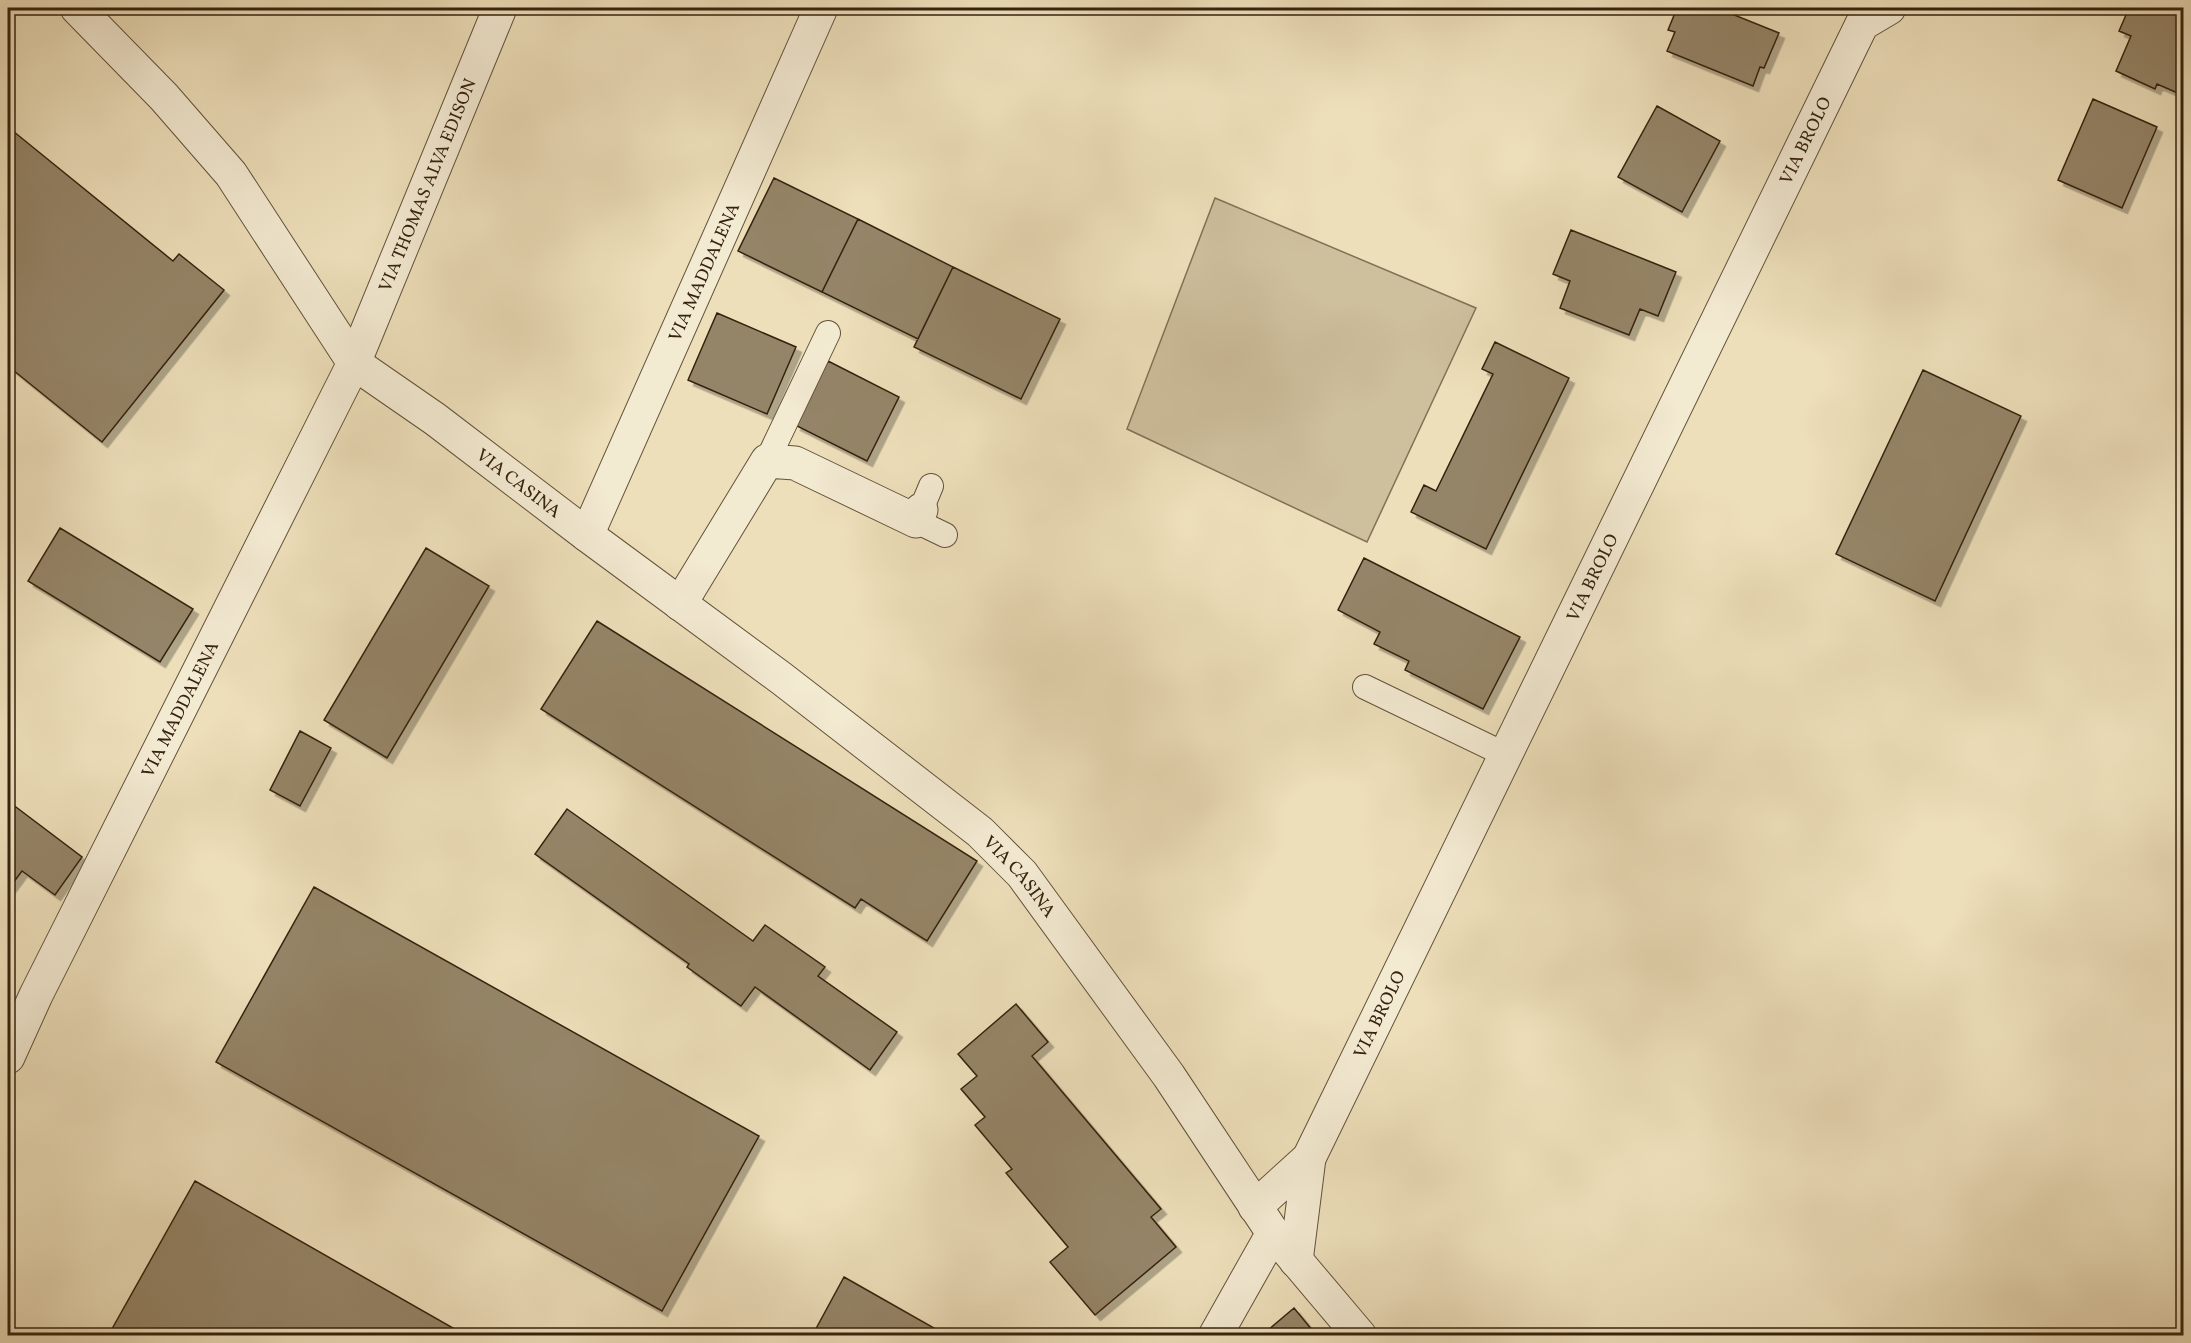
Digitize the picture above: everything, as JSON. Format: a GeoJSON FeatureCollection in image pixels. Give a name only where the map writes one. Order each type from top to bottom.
{"type":"FeatureCollection","features":[{"type":"Feature","properties":{"kind":"street"},"geometry":{"type":"LineString","coordinates":[[77,8],[164,97],[231,174],[354,363]]}},
{"type":"Feature","properties":{"kind":"street","name":"VIA THOMAS ALVA EDISON"},"geometry":{"type":"LineString","coordinates":[[354,363],[500,8]]}},
{"type":"Feature","properties":{"kind":"street","name":"VIA MADDALENA"},"geometry":{"type":"LineString","coordinates":[[587,535],[821,8]]}},
{"type":"Feature","properties":{"kind":"street","name":"VIA BROLO"},"geometry":{"type":"LineString","coordinates":[[1296,1261],[1309,1158],[1862,24],[1889,8]]}},
{"type":"Feature","properties":{"kind":"street","name":"VIA CASINA"},"geometry":{"type":"LineString","coordinates":[[354,363],[435,419],[587,535],[782,678],[980,832],[1022,874],[1169,1076],[1273,1233],[1360,1335]]}},
{"type":"Feature","properties":{"kind":"street","name":"VIA MADDALENA"},"geometry":{"type":"LineString","coordinates":[[8,1057],[36,994],[354,363]]}},
{"type":"Feature","properties":{"kind":"street"},"geometry":{"type":"LineString","coordinates":[[680,604],[767,461],[795,463],[923,506]]}},
{"type":"Feature","properties":{"kind":"street","name":"VIA BROLO"},"geometry":{"type":"LineString","coordinates":[[1255,1207],[1309,1158]]}},
{"type":"Feature","properties":{"kind":"street"},"geometry":{"type":"LineString","coordinates":[[1215,1335],[1273,1233]]}},
{"type":"Feature","properties":{"kind":"lane"},"geometry":{"type":"LineString","coordinates":[[767,461],[828,333]]}},
{"type":"Feature","properties":{"kind":"lane"},"geometry":{"type":"LineString","coordinates":[[923,506],[945,535]]}},
{"type":"Feature","properties":{"kind":"lane"},"geometry":{"type":"LineString","coordinates":[[1365,687],[1506,755]]}},
{"type":"Feature","properties":{"kind":"shaded area"},"geometry":{"type":"Polygon","coordinates":[[[1215,198],[1476,308],[1367,542],[1127,429],[1215,198]]]}},
{"type":"Feature","properties":{"kind":"building"},"geometry":{"type":"Polygon","coordinates":[[[1677,8],[1717,8],[1779,33],[1764,68],[1760,67],[1753,86],[1667,51],[1675,32],[1668,30],[1677,8]]]}},
{"type":"Feature","properties":{"kind":"building"},"geometry":{"type":"Polygon","coordinates":[[[2129,8],[2157,8],[2169,13],[2171,8],[2184,8],[2184,87],[2180,94],[2157,84],[2155,89],[2116,71],[2131,36],[2119,31],[2129,8]]]}},
{"type":"Feature","properties":{"kind":"building"},"geometry":{"type":"Polygon","coordinates":[[[2093,99],[2157,127],[2122,208],[2058,180],[2093,99]]]}},
{"type":"Feature","properties":{"kind":"building"},"geometry":{"type":"Polygon","coordinates":[[[1657,106],[1720,141],[1682,212],[1618,177],[1657,106]]]}},
{"type":"Feature","properties":{"kind":"building"},"geometry":{"type":"Polygon","coordinates":[[[8,127],[173,261],[179,254],[224,290],[102,442],[8,366],[8,127]]]}},
{"type":"Feature","properties":{"kind":"building"},"geometry":{"type":"Polygon","coordinates":[[[774,178],[858,219],[822,292],[738,251],[774,178]]]}},
{"type":"Feature","properties":{"kind":"building"},"geometry":{"type":"Polygon","coordinates":[[[858,219],[953,267],[918,339],[822,292],[858,219]]]}},
{"type":"Feature","properties":{"kind":"building"},"geometry":{"type":"Polygon","coordinates":[[[1571,230],[1676,272],[1658,316],[1640,309],[1629,335],[1560,308],[1570,281],[1553,274],[1571,230]]]}},
{"type":"Feature","properties":{"kind":"building"},"geometry":{"type":"Polygon","coordinates":[[[953,267],[1060,319],[1021,399],[914,347],[953,267]]]}},
{"type":"Feature","properties":{"kind":"building"},"geometry":{"type":"Polygon","coordinates":[[[717,313],[796,347],[767,414],[688,380],[717,313]]]}},
{"type":"Feature","properties":{"kind":"building"},"geometry":{"type":"Polygon","coordinates":[[[1495,342],[1569,378],[1486,549],[1411,512],[1424,485],[1436,491],[1493,374],[1482,369],[1495,342]]]}},
{"type":"Feature","properties":{"kind":"building"},"geometry":{"type":"Polygon","coordinates":[[[828,361],[899,397],[867,461],[795,425],[828,361]]]}},
{"type":"Feature","properties":{"kind":"building"},"geometry":{"type":"Polygon","coordinates":[[[1923,370],[2021,416],[1935,601],[1836,554],[1923,370]]]}},
{"type":"Feature","properties":{"kind":"building"},"geometry":{"type":"Polygon","coordinates":[[[60,528],[193,609],[160,662],[28,581],[60,528]]]}},
{"type":"Feature","properties":{"kind":"building"},"geometry":{"type":"Polygon","coordinates":[[[426,548],[489,586],[387,758],[324,720],[426,548]]]}},
{"type":"Feature","properties":{"kind":"building"},"geometry":{"type":"Polygon","coordinates":[[[1364,558],[1520,637],[1483,709],[1405,670],[1409,661],[1374,644],[1380,632],[1338,610],[1364,558]]]}},
{"type":"Feature","properties":{"kind":"building"},"geometry":{"type":"Polygon","coordinates":[[[597,621],[977,861],[927,941],[861,899],[855,908],[541,709],[597,621]]]}},
{"type":"Feature","properties":{"kind":"building"},"geometry":{"type":"Polygon","coordinates":[[[300,731],[331,748],[300,806],[270,790],[300,731]]]}},
{"type":"Feature","properties":{"kind":"building"},"geometry":{"type":"Polygon","coordinates":[[[8,801],[82,857],[55,895],[22,871],[10,887],[8,885],[8,801]]]}},
{"type":"Feature","properties":{"kind":"building"},"geometry":{"type":"Polygon","coordinates":[[[567,809],[753,941],[765,925],[825,967],[818,976],[897,1032],[870,1070],[755,987],[741,1006],[687,967],[689,964],[535,854],[567,809]]]}},
{"type":"Feature","properties":{"kind":"building"},"geometry":{"type":"Polygon","coordinates":[[[314,887],[759,1136],[662,1311],[216,1062],[314,887]]]}},
{"type":"Feature","properties":{"kind":"building"},"geometry":{"type":"Polygon","coordinates":[[[1016,1004],[1048,1042],[1032,1056],[1161,1209],[1151,1217],[1176,1247],[1095,1315],[1050,1262],[1068,1247],[1006,1173],[1012,1169],[975,1125],[985,1117],[961,1089],[977,1076],[958,1054],[1016,1004]]]}},
{"type":"Feature","properties":{"kind":"building"},"geometry":{"type":"Polygon","coordinates":[[[195,1181],[467,1336],[108,1336],[195,1181]]]}},
{"type":"Feature","properties":{"kind":"building"},"geometry":{"type":"Polygon","coordinates":[[[844,1277],[948,1336],[812,1336],[844,1277]]]}},
{"type":"Feature","properties":{"kind":"building"},"geometry":{"type":"Polygon","coordinates":[[[1294,1308],[1317,1336],[1261,1336],[1294,1308]]]}}]}
